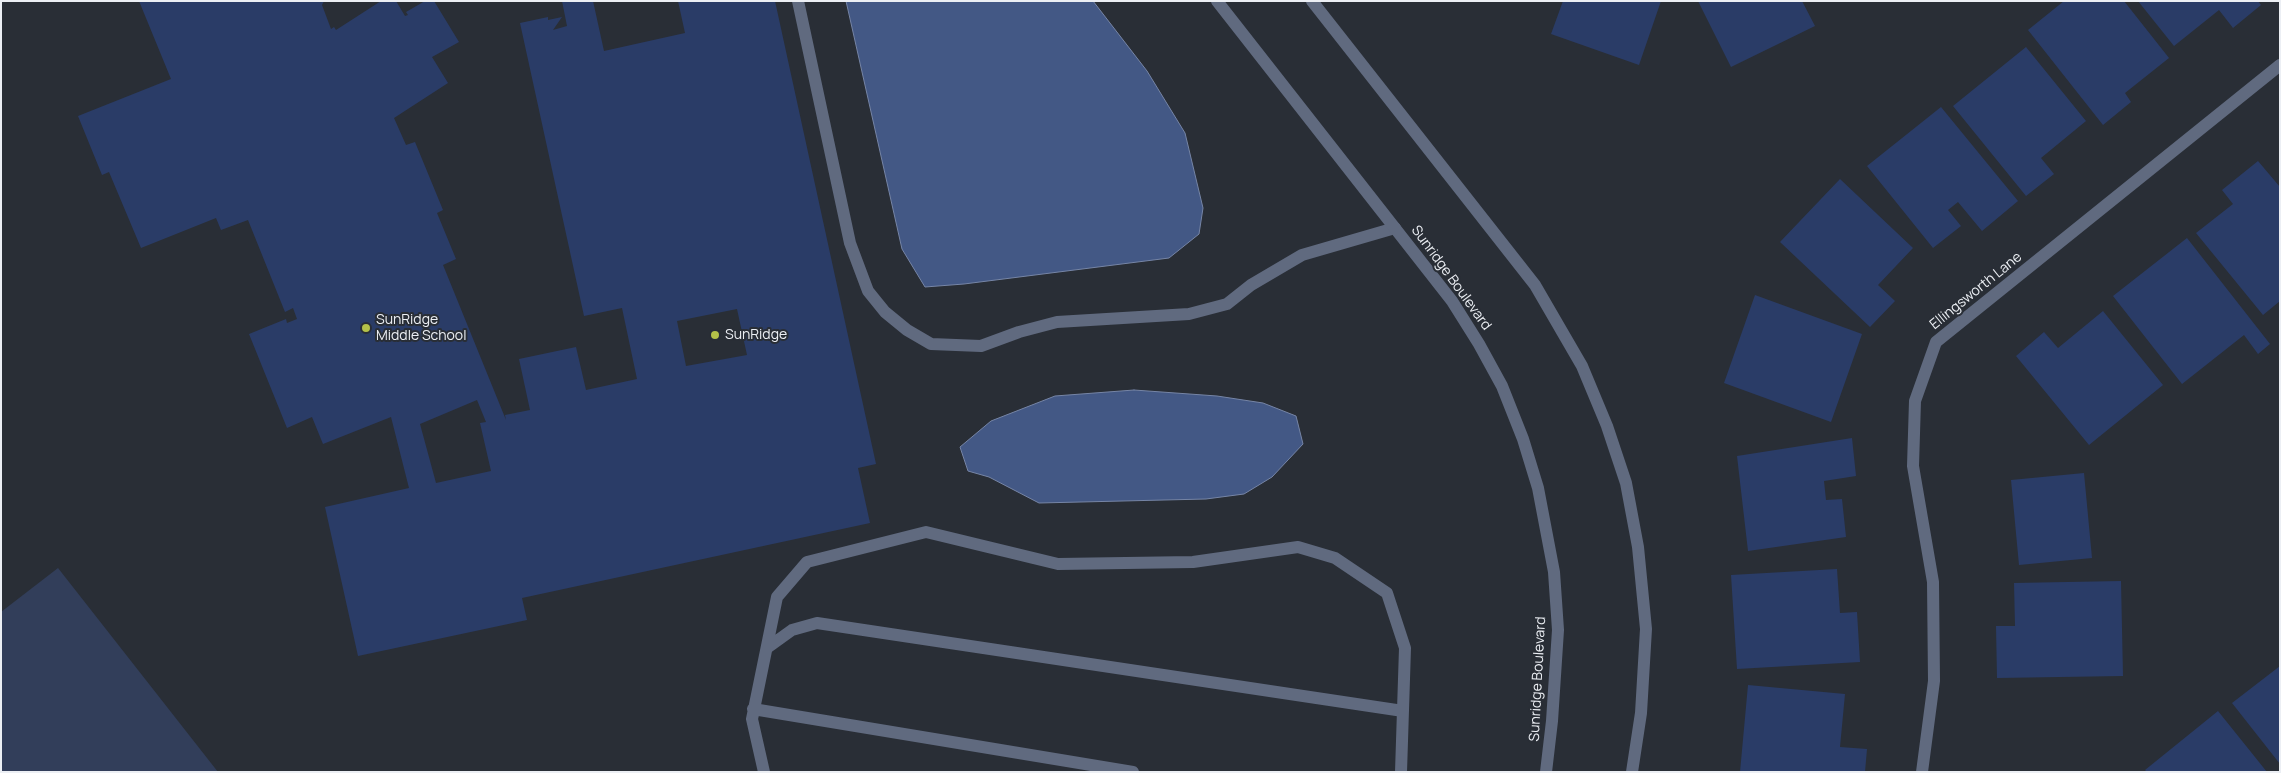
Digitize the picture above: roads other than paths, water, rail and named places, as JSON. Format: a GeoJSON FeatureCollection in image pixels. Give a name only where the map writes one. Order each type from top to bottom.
{"type":"FeatureCollection","features":[{"type":"Feature","properties":{"kind":"street"},"geometry":{"type":"LineString","coordinates":[[798,1],[850,243],[868,291],[885,312],[907,330],[931,344],[981,346],[1019,332],[1057,322],[1180,314],[1217,307],[1226,304],[1251,285],[1302,256],[1395,228]]}},
{"type":"Feature","properties":{"kind":"street","name":"Sunridge Boulevard"},"geometry":{"type":"LineString","coordinates":[[1216,1],[1452,301],[1502,386],[1523,438],[1538,488],[1554,572],[1558,630],[1552,721],[1546,772]]}},
{"type":"Feature","properties":{"kind":"street"},"geometry":{"type":"LineString","coordinates":[[1312,1],[1535,285],[1582,366],[1607,426],[1626,483],[1638,547],[1646,629],[1642,713],[1632,772]]}},
{"type":"Feature","properties":{"kind":"street","name":"Ellingsworth Lane"},"geometry":{"type":"LineString","coordinates":[[1922,772],[1934,681],[1932,582],[1913,466],[1915,401],[1936,342],[2280,65]]}},
{"type":"Feature","properties":{"kind":"street"},"geometry":{"type":"LineString","coordinates":[[764,772],[752,719],[777,597],[807,562],[926,532],[1058,564],[1193,562],[1298,547],[1335,558],[1387,592],[1405,648],[1401,772]]}},
{"type":"Feature","properties":{"kind":"street"},"geometry":{"type":"LineString","coordinates":[[767,648],[792,630],[817,622],[1403,711]]}},
{"type":"Feature","properties":{"kind":"street"},"geometry":{"type":"LineString","coordinates":[[754,709],[1133,772]]}},
{"type":"Feature","properties":{"kind":"place","name":"SunRidge Middle School"},"geometry":{"type":"Point","coordinates":[366,328]}},
{"type":"Feature","properties":{"kind":"place","name":"SunRidge"},"geometry":{"type":"Point","coordinates":[715,335]}}]}
